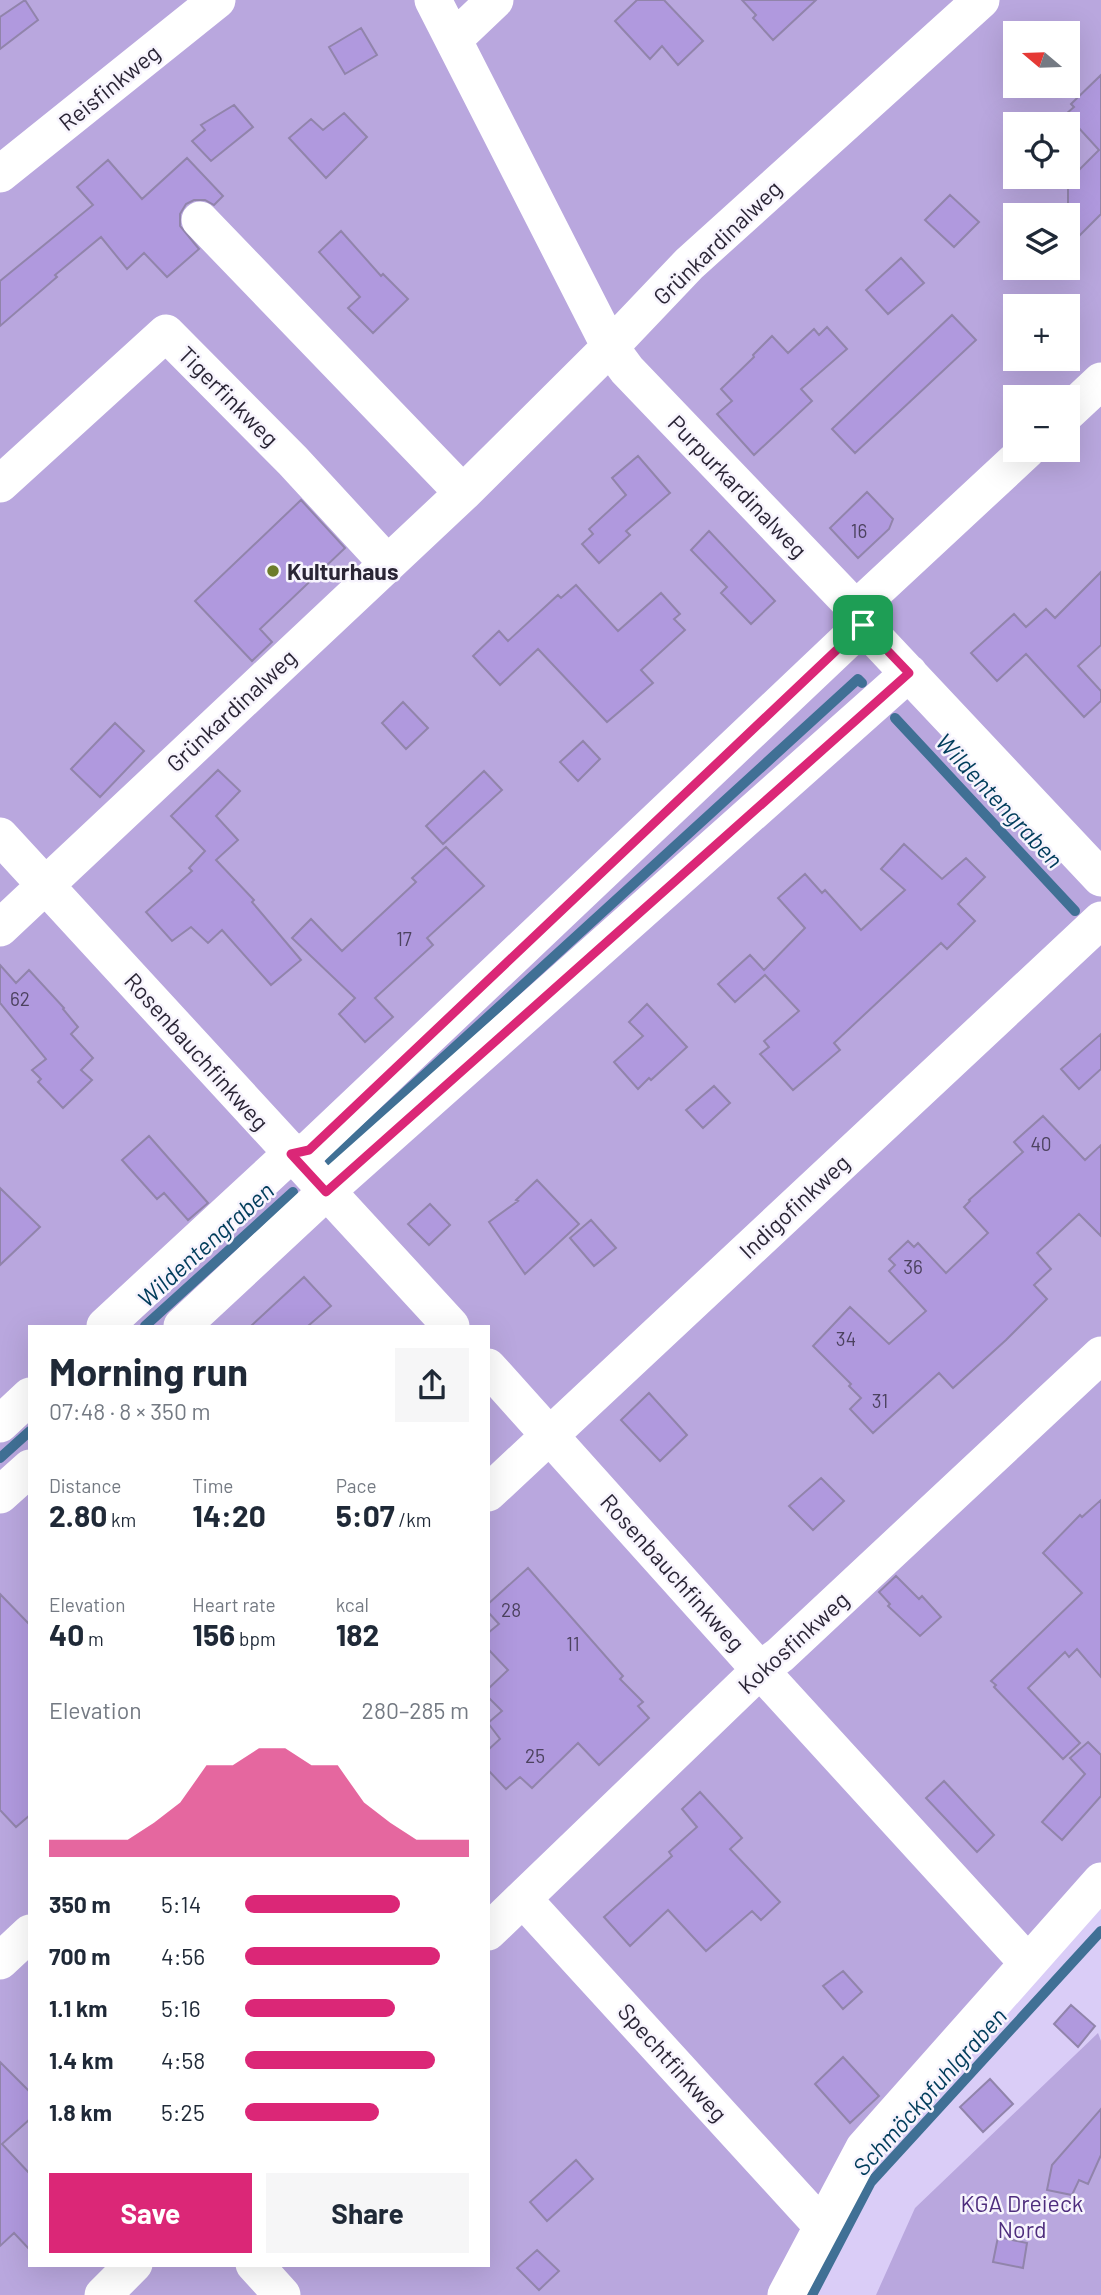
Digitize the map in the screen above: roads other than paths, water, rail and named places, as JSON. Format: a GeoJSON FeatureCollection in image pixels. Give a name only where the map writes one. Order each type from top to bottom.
{"type":"FeatureCollection","features":[{"type":"Feature","properties":{"kind":"lane","name":"Reisfinkweg"},"geometry":{"type":"LineString","coordinates":[[0,174],[217,0]]}},
{"type":"Feature","properties":{"kind":"lane","name":"Purpurkardinalweg"},"geometry":{"type":"LineString","coordinates":[[433,0],[610,347],[626,370],[1101,878]]}},
{"type":"Feature","properties":{"kind":"lane"},"geometry":{"type":"LineString","coordinates":[[454,38],[495,0]]}},
{"type":"Feature","properties":{"kind":"lane","name":"Grünkardinalweg"},"geometry":{"type":"LineString","coordinates":[[0,928],[463,493],[689,264],[981,0]]}},
{"type":"Feature","properties":{"kind":"lane"},"geometry":{"type":"LineString","coordinates":[[200,220],[463,493]]}},
{"type":"Feature","properties":{"kind":"lane","name":"Tigerfinkweg"},"geometry":{"type":"LineString","coordinates":[[0,484],[166,333],[293,461],[387,563]]}},
{"type":"Feature","properties":{"kind":"lane"},"geometry":{"type":"LineString","coordinates":[[1080,401],[1101,381]]}},
{"type":"Feature","properties":{"kind":"lane"},"geometry":{"type":"LineString","coordinates":[[106,1325],[291,1154],[309,1150],[859,617],[1015,462]]}},
{"type":"Feature","properties":{"kind":"lane"},"geometry":{"type":"LineString","coordinates":[[183,1325],[326,1192],[909,673]]}},
{"type":"Feature","properties":{"kind":"lane","name":"Rosenbauchfinkweg"},"geometry":{"type":"LineString","coordinates":[[0,836],[450,1325]]}},
{"type":"Feature","properties":{"kind":"lane","name":"Indigofinkweg"},"geometry":{"type":"LineString","coordinates":[[490,1491],[1101,920]]}},
{"type":"Feature","properties":{"kind":"lane","name":"Kokosfinkweg"},"geometry":{"type":"LineString","coordinates":[[490,1930],[760,1670],[780,1655],[1101,1355]]}},
{"type":"Feature","properties":{"kind":"lane","name":"Rosenbauchfinkweg"},"geometry":{"type":"LineString","coordinates":[[490,1369],[1027,1962]]}},
{"type":"Feature","properties":{"kind":"lane"},"geometry":{"type":"LineString","coordinates":[[0,1424],[28,1398]]}},
{"type":"Feature","properties":{"kind":"lane"},"geometry":{"type":"LineString","coordinates":[[0,1495],[28,1470]]}},
{"type":"Feature","properties":{"kind":"lane"},"geometry":{"type":"LineString","coordinates":[[786,2295],[864,2148],[1101,1881]]}},
{"type":"Feature","properties":{"kind":"lane","name":"Spechtfinkweg"},"geometry":{"type":"LineString","coordinates":[[523,1899],[822,2226]]}},
{"type":"Feature","properties":{"kind":"lane"},"geometry":{"type":"LineString","coordinates":[[0,1961],[28,1935]]}},
{"type":"Feature","properties":{"kind":"lane"},"geometry":{"type":"LineString","coordinates":[[103,2295],[132,2267]]}},
{"type":"Feature","properties":{"kind":"lane"},"geometry":{"type":"LineString","coordinates":[[257,2267],[282,2295]]}},
{"type":"Feature","properties":{"kind":"waterway","name":"Wildentengraben"},"geometry":{"type":"LineString","coordinates":[[330,1161],[858,679],[862,683]]}},
{"type":"Feature","properties":{"kind":"waterway","name":"Wildentengraben"},"geometry":{"type":"LineString","coordinates":[[895,718],[1075,911]]}},
{"type":"Feature","properties":{"kind":"waterway","name":"Wildentengraben"},"geometry":{"type":"LineString","coordinates":[[146,1325],[293,1192]]}},
{"type":"Feature","properties":{"kind":"waterway","name":"Wildentengraben"},"geometry":{"type":"LineString","coordinates":[[0,1458],[28,1433]]}},
{"type":"Feature","properties":{"kind":"waterway","name":"Schmöckpfuhlgraben"},"geometry":{"type":"LineString","coordinates":[[812,2295],[871,2182],[1101,1931]]}},
{"type":"Feature","properties":{"kind":"place","name":"Kulturhaus"},"geometry":{"type":"Point","coordinates":[273,571]}},
{"type":"Feature","properties":{"kind":"park label","name":"KGA Dreieck Nord"},"geometry":{"type":"Point","coordinates":[1022,2216]}}]}
